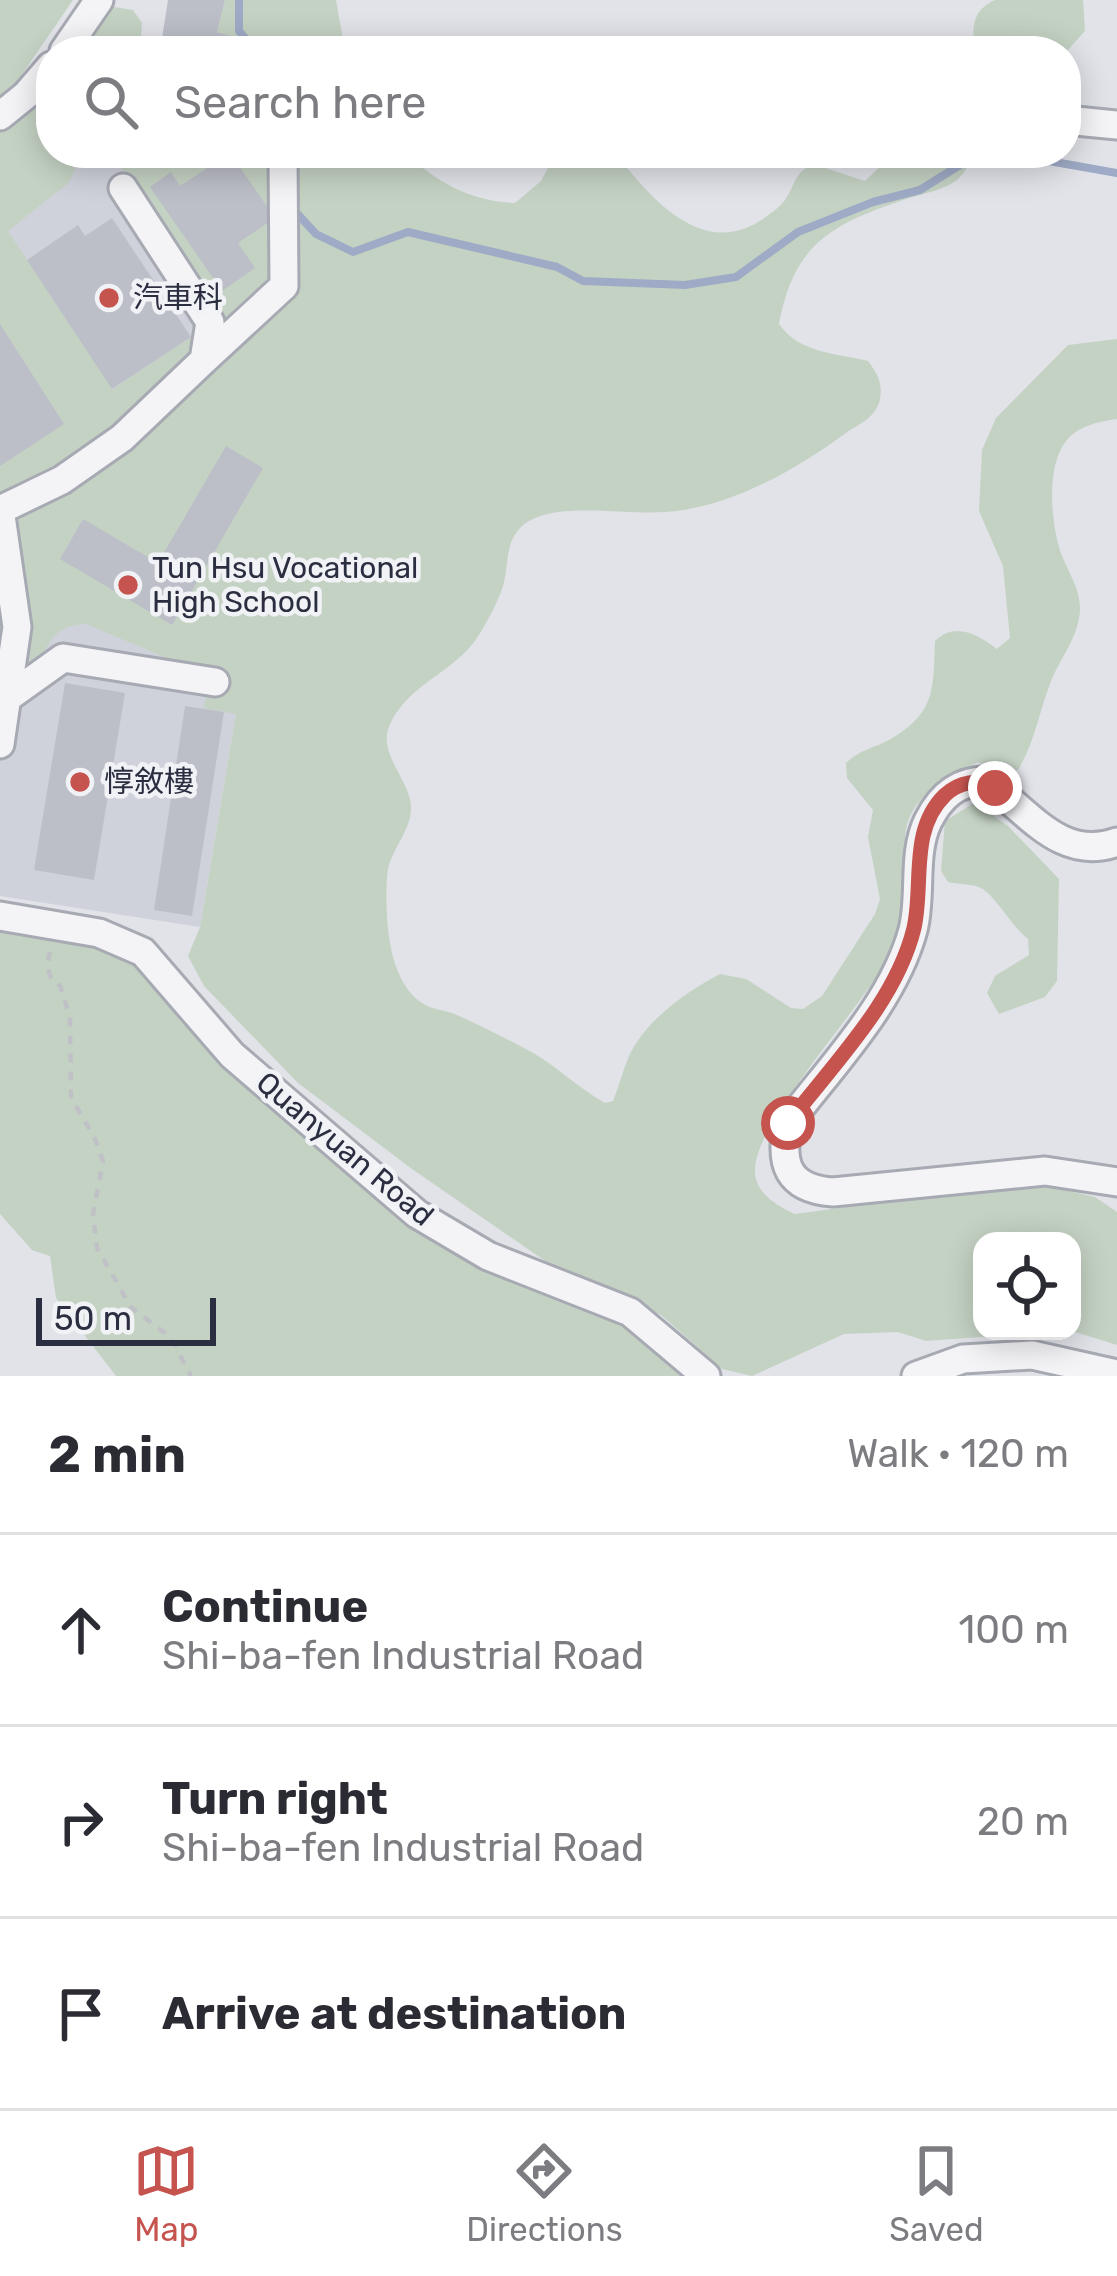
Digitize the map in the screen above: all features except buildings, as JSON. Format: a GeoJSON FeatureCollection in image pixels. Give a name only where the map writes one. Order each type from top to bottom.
{"type":"FeatureCollection","features":[{"type":"Feature","properties":{"kind":"street"},"geometry":{"type":"LineString","coordinates":[[74,36],[99,0]]}},
{"type":"Feature","properties":{"kind":"street"},"geometry":{"type":"LineString","coordinates":[[0,116],[36,81]]}},
{"type":"Feature","properties":{"kind":"street"},"geometry":{"type":"LineString","coordinates":[[1081,121],[1117,125]]}},
{"type":"Feature","properties":{"kind":"street"},"geometry":{"type":"LineString","coordinates":[[0,744],[17,627],[5,584],[0,510],[62,480],[122,438],[284,286],[283,168]]}},
{"type":"Feature","properties":{"kind":"street"},"geometry":{"type":"LineString","coordinates":[[123,188],[210,322],[204,360]]}},
{"type":"Feature","properties":{"kind":"street"},"geometry":{"type":"LineString","coordinates":[[7,698],[63,658],[215,682]]}},
{"type":"Feature","properties":{"kind":"street"},"geometry":{"type":"LineString","coordinates":[[1117,842],[1073,847],[1052,836],[985,782],[973,781],[947,793],[926,824],[914,928],[890,985],[788,1123],[783,1145],[787,1167],[810,1191],[1045,1171],[1117,1182]]}},
{"type":"Feature","properties":{"kind":"street","name":"Quanyuan Road"},"geometry":{"type":"LineString","coordinates":[[0,916],[99,933],[143,952],[232,1054],[417,1214],[488,1256],[630,1312],[706,1376]]}},
{"type":"Feature","properties":{"kind":"street"},"geometry":{"type":"LineString","coordinates":[[916,1376],[963,1359],[1032,1355],[1117,1375]]}},
{"type":"Feature","properties":{"kind":"path"},"geometry":{"type":"LineString","coordinates":[[55,925],[47,965],[70,1017],[70,1097],[103,1161],[93,1214],[97,1248],[131,1307],[172,1338],[191,1376]]}},
{"type":"Feature","properties":{"kind":"shaded area","name":"Tun Hsu Vocational High School"},"geometry":{"type":"Polygon","coordinates":[[[0,146],[36,151],[36,168],[341,168],[200,927],[0,896],[0,146]]]}},
{"type":"Feature","properties":{"kind":"green space"},"geometry":{"type":"Polygon","coordinates":[[[0,0],[73,0],[48,36],[36,36],[36,54],[0,98],[0,0]]]}},
{"type":"Feature","properties":{"kind":"green space"},"geometry":{"type":"Polygon","coordinates":[[[225,0],[336,0],[342,36],[231,36],[217,32],[225,0]]]}},
{"type":"Feature","properties":{"kind":"green space"},"geometry":{"type":"Polygon","coordinates":[[[995,0],[1083,0],[1085,31],[1080,36],[974,36],[978,15],[995,0]]]}},
{"type":"Feature","properties":{"kind":"green space"},"geometry":{"type":"Polygon","coordinates":[[[114,7],[133,10],[142,23],[141,36],[86,36],[114,7]]]}},
{"type":"Feature","properties":{"kind":"green space"},"geometry":{"type":"Polygon","coordinates":[[[36,90],[36,168],[75,171],[67,184],[8,231],[113,389],[191,337],[209,291],[121,168],[424,168],[456,189],[515,203],[541,181],[548,168],[627,168],[671,212],[705,230],[723,233],[763,219],[785,200],[807,168],[825,168],[865,181],[878,168],[966,168],[949,185],[883,207],[822,239],[795,273],[786,296],[779,324],[787,334],[807,346],[868,361],[872,366],[881,391],[869,417],[783,473],[714,503],[665,512],[558,512],[521,527],[509,550],[501,592],[479,635],[458,659],[409,697],[390,724],[388,746],[411,809],[388,868],[388,928],[401,979],[422,1003],[533,1053],[605,1103],[613,1101],[629,1056],[645,1031],[681,998],[720,974],[746,979],[791,1008],[803,1009],[822,996],[880,899],[868,837],[873,810],[847,778],[846,763],[904,730],[924,710],[932,687],[935,641],[950,632],[966,632],[997,649],[1010,638],[1003,566],[979,511],[982,450],[996,418],[1068,345],[1117,339],[1117,419],[1077,431],[1060,450],[1056,463],[1054,522],[1080,608],[1073,638],[1050,684],[1028,750],[1018,770],[1007,773],[978,762],[940,783],[918,803],[908,823],[906,915],[896,945],[774,1120],[755,1169],[762,1192],[795,1214],[1029,1182],[1095,1197],[1117,1212],[1117,1345],[1081,1334],[1081,1232],[973,1232],[973,1338],[926,1341],[898,1332],[844,1334],[752,1376],[722,1369],[661,1315],[551,1265],[298,1083],[204,986],[188,956],[200,927],[236,714],[203,708],[208,691],[174,661],[86,624],[61,630],[23,677],[10,644],[0,639],[0,610],[16,599],[0,497],[0,466],[63,423],[0,324],[0,126],[36,90]]]}},
{"type":"Feature","properties":{"kind":"green space"},"geometry":{"type":"Polygon","coordinates":[[[974,803],[1008,826],[1059,879],[1057,981],[1045,997],[999,1014],[987,993],[995,976],[1029,955],[1028,939],[985,891],[948,882],[941,871],[945,821],[974,803]]]}},
{"type":"Feature","properties":{"kind":"green space"},"geometry":{"type":"Polygon","coordinates":[[[0,928],[99,946],[140,967],[349,1173],[625,1325],[686,1376],[116,1376],[56,1298],[50,1256],[32,1250],[0,1214],[0,928]]]}},
{"type":"Feature","properties":{"kind":"waterway"},"geometry":{"type":"LineString","coordinates":[[239,0],[239,31],[243,36]]}},
{"type":"Feature","properties":{"kind":"waterway"},"geometry":{"type":"LineString","coordinates":[[1081,167],[1117,173]]}},
{"type":"Feature","properties":{"kind":"waterway"},"geometry":{"type":"LineString","coordinates":[[293,209],[316,234],[353,252],[408,232],[557,267],[583,281],[685,285],[736,277],[798,232],[873,202],[920,190],[955,168]]}},
{"type":"Feature","properties":{"kind":"place","name":"汽車科"},"geometry":{"type":"Point","coordinates":[109,298]}},
{"type":"Feature","properties":{"kind":"place","name":"Tun Hsu Vocational High School"},"geometry":{"type":"Point","coordinates":[128,585]}},
{"type":"Feature","properties":{"kind":"place","name":"惇敘樓"},"geometry":{"type":"Point","coordinates":[80,782]}},
{"type":"Feature","properties":{"kind":"route"},"geometry":{"type":"LineString","coordinates":[[788,1123],[890,985],[914,928],[926,824],[947,793],[973,781],[995,788]]}}]}
